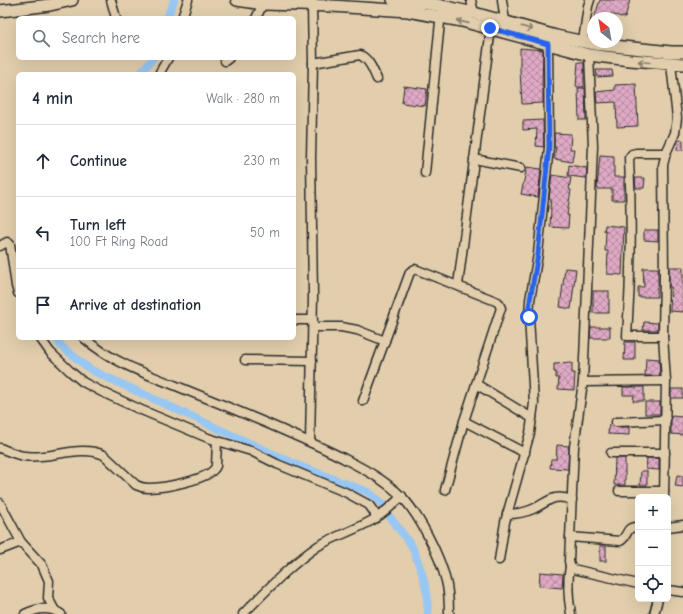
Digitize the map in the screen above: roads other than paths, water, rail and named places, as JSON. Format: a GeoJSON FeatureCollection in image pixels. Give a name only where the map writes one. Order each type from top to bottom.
{"type":"FeatureCollection","features":[{"type":"Feature","properties":{"kind":"main road"},"geometry":{"type":"LineString","coordinates":[[0,11],[50,5],[72,0]]}},
{"type":"Feature","properties":{"kind":"main road"},"geometry":{"type":"LineString","coordinates":[[237,0],[263,4],[474,13],[556,36],[640,49],[683,52]]}},
{"type":"Feature","properties":{"kind":"main road"},"geometry":{"type":"LineString","coordinates":[[393,0],[427,3],[441,12],[490,28],[589,55],[683,64]]}},
{"type":"Feature","properties":{"kind":"street"},"geometry":{"type":"LineString","coordinates":[[111,0],[115,16]]}},
{"type":"Feature","properties":{"kind":"street"},"geometry":{"type":"LineString","coordinates":[[183,16],[188,0]]}},
{"type":"Feature","properties":{"kind":"street"},"geometry":{"type":"LineString","coordinates":[[471,0],[474,13]]}},
{"type":"Feature","properties":{"kind":"street"},"geometry":{"type":"LineString","coordinates":[[502,0],[505,21]]}},
{"type":"Feature","properties":{"kind":"street"},"geometry":{"type":"LineString","coordinates":[[583,41],[590,0]]}},
{"type":"Feature","properties":{"kind":"street"},"geometry":{"type":"LineString","coordinates":[[257,16],[263,4]]}},
{"type":"Feature","properties":{"kind":"street"},"geometry":{"type":"LineString","coordinates":[[310,442],[313,324],[311,158],[314,63],[312,5]]}},
{"type":"Feature","properties":{"kind":"street"},"geometry":{"type":"LineString","coordinates":[[425,173],[441,12]]}},
{"type":"Feature","properties":{"kind":"street"},"geometry":{"type":"LineString","coordinates":[[458,285],[490,28]]}},
{"type":"Feature","properties":{"kind":"street"},"geometry":{"type":"LineString","coordinates":[[499,560],[505,522],[530,433],[534,403],[529,317],[530,300],[538,254],[549,147],[548,44]]}},
{"type":"Feature","properties":{"kind":"street"},"geometry":{"type":"LineString","coordinates":[[314,63],[360,55],[365,57],[368,61],[377,78]]}},
{"type":"Feature","properties":{"kind":"street"},"geometry":{"type":"LineString","coordinates":[[571,614],[568,596],[568,578],[570,566],[574,447],[583,382],[593,146],[589,55]]}},
{"type":"Feature","properties":{"kind":"street"},"geometry":{"type":"LineString","coordinates":[[160,72],[167,60]]}},
{"type":"Feature","properties":{"kind":"street"},"geometry":{"type":"LineString","coordinates":[[619,491],[664,494],[666,381],[663,336],[664,165],[666,153],[675,133],[677,118],[671,64]]}},
{"type":"Feature","properties":{"kind":"street"},"geometry":{"type":"LineString","coordinates":[[663,336],[627,336],[631,187],[629,158],[632,154],[636,153],[666,153]]}},
{"type":"Feature","properties":{"kind":"street"},"geometry":{"type":"LineString","coordinates":[[474,159],[521,168]]}},
{"type":"Feature","properties":{"kind":"street"},"geometry":{"type":"LineString","coordinates":[[0,246],[7,242],[10,244],[16,286]]}},
{"type":"Feature","properties":{"kind":"street"},"geometry":{"type":"LineString","coordinates":[[363,401],[412,270],[415,269],[458,285],[498,302],[501,305],[464,421],[445,490]]}},
{"type":"Feature","properties":{"kind":"street"},"geometry":{"type":"LineString","coordinates":[[296,320],[357,330],[385,341]]}},
{"type":"Feature","properties":{"kind":"street"},"geometry":{"type":"LineString","coordinates":[[41,340],[50,352],[83,382],[139,409],[217,441],[252,451],[277,464],[345,492],[369,505],[378,517]]}},
{"type":"Feature","properties":{"kind":"street"},"geometry":{"type":"LineString","coordinates":[[86,340],[96,348],[136,370],[310,442],[375,475],[416,515],[433,543],[446,581],[449,597],[449,614]]}},
{"type":"Feature","properties":{"kind":"street"},"geometry":{"type":"LineString","coordinates":[[245,360],[312,361]]}},
{"type":"Feature","properties":{"kind":"street"},"geometry":{"type":"LineString","coordinates":[[583,382],[666,381]]}},
{"type":"Feature","properties":{"kind":"street"},"geometry":{"type":"LineString","coordinates":[[476,384],[532,418]]}},
{"type":"Feature","properties":{"kind":"street"},"geometry":{"type":"LineString","coordinates":[[616,422],[666,420]]}},
{"type":"Feature","properties":{"kind":"street"},"geometry":{"type":"LineString","coordinates":[[464,421],[525,453]]}},
{"type":"Feature","properties":{"kind":"street"},"geometry":{"type":"LineString","coordinates":[[0,448],[24,456],[37,457],[67,452],[88,451],[99,453],[104,455],[136,484],[141,487],[148,488],[184,483],[211,473],[216,466],[217,441]]}},
{"type":"Feature","properties":{"kind":"street"},"geometry":{"type":"LineString","coordinates":[[611,453],[665,453]]}},
{"type":"Feature","properties":{"kind":"street"},"geometry":{"type":"LineString","coordinates":[[507,514],[534,509],[556,497],[563,497],[572,500]]}},
{"type":"Feature","properties":{"kind":"street"},"geometry":{"type":"LineString","coordinates":[[244,614],[268,588],[292,566],[318,546],[334,537],[366,524],[378,517],[399,499]]}},
{"type":"Feature","properties":{"kind":"street"},"geometry":{"type":"LineString","coordinates":[[0,503],[20,542],[42,565],[49,581],[48,598],[54,609],[61,614]]}},
{"type":"Feature","properties":{"kind":"street"},"geometry":{"type":"LineString","coordinates":[[671,527],[683,525]]}},
{"type":"Feature","properties":{"kind":"street"},"geometry":{"type":"LineString","coordinates":[[570,537],[620,541],[624,538],[627,530],[635,527]]}},
{"type":"Feature","properties":{"kind":"street"},"geometry":{"type":"LineString","coordinates":[[0,550],[20,542]]}},
{"type":"Feature","properties":{"kind":"street"},"geometry":{"type":"LineString","coordinates":[[570,566],[573,569],[635,583]]}},
{"type":"Feature","properties":{"kind":"street"},"geometry":{"type":"LineString","coordinates":[[671,590],[683,592]]}},
{"type":"Feature","properties":{"kind":"street"},"geometry":{"type":"LineString","coordinates":[[654,614],[657,602]]}},
{"type":"Feature","properties":{"kind":"street"},"geometry":{"type":"LineString","coordinates":[[24,614],[45,608],[54,609]]}},
{"type":"Feature","properties":{"kind":"waterway"},"geometry":{"type":"LineString","coordinates":[[168,16],[174,0]]}},
{"type":"Feature","properties":{"kind":"waterway"},"geometry":{"type":"LineString","coordinates":[[142,72],[151,60]]}},
{"type":"Feature","properties":{"kind":"waterway"},"geometry":{"type":"LineString","coordinates":[[57,340],[61,346],[91,370],[297,465],[368,492],[382,503],[390,517],[412,546],[422,573],[427,594],[428,614]]}}]}
